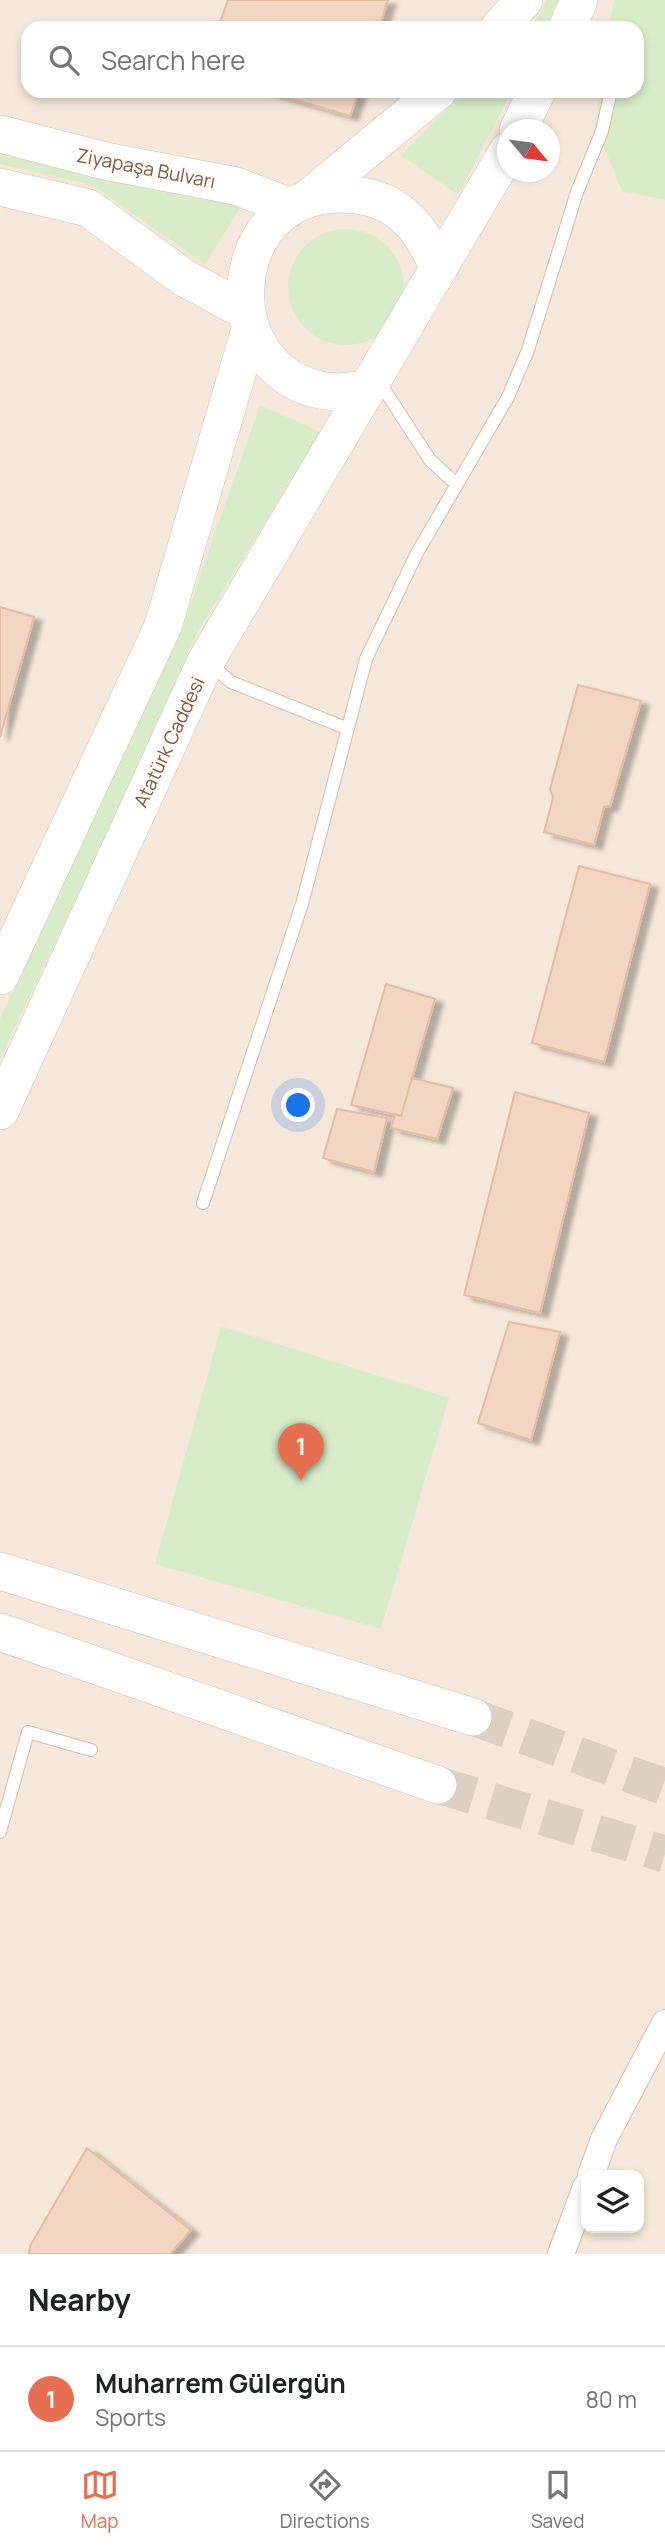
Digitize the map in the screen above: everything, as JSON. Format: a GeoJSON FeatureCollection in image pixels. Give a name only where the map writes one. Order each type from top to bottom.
{"type":"FeatureCollection","features":[{"type":"Feature","properties":{"kind":"main road"},"geometry":{"type":"LineString","coordinates":[[505,21],[524,0]]}},
{"type":"Feature","properties":{"kind":"main road"},"geometry":{"type":"LineString","coordinates":[[429,98],[272,222],[252,253],[244,288],[249,319],[256,341],[276,367],[305,384],[335,392],[371,382],[497,169]]}},
{"type":"Feature","properties":{"kind":"main road"},"geometry":{"type":"LineString","coordinates":[[523,119],[534,98]]}},
{"type":"Feature","properties":{"kind":"main road","name":"Ziyapaşa Bulvarı"},"geometry":{"type":"LineString","coordinates":[[0,134],[105,161],[236,186],[298,203]]}},
{"type":"Feature","properties":{"kind":"main road"},"geometry":{"type":"LineString","coordinates":[[0,187],[88,208],[183,277],[249,319]]}},
{"type":"Feature","properties":{"kind":"main road"},"geometry":{"type":"LineString","coordinates":[[298,203],[339,193],[372,197],[402,212],[424,235],[439,268]]}},
{"type":"Feature","properties":{"kind":"main road"},"geometry":{"type":"LineString","coordinates":[[0,976],[163,626],[249,319]]}},
{"type":"Feature","properties":{"kind":"main road","name":"Atatürk Caddesi"},"geometry":{"type":"LineString","coordinates":[[0,1111],[206,661],[371,382]]}},
{"type":"Feature","properties":{"kind":"main road"},"geometry":{"type":"LineString","coordinates":[[0,1572],[473,1717]]}},
{"type":"Feature","properties":{"kind":"main road"},"geometry":{"type":"LineString","coordinates":[[0,1632],[438,1785]]}},
{"type":"Feature","properties":{"kind":"street"},"geometry":{"type":"LineString","coordinates":[[592,2170],[604,2139],[665,2024]]}},
{"type":"Feature","properties":{"kind":"street"},"geometry":{"type":"LineString","coordinates":[[561,2254],[581,2200]]}},
{"type":"Feature","properties":{"kind":"lane"},"geometry":{"type":"LineString","coordinates":[[203,1203],[302,904],[366,660],[395,594],[455,483],[508,397],[528,350],[577,192],[602,131],[609,98]]}},
{"type":"Feature","properties":{"kind":"lane"},"geometry":{"type":"LineString","coordinates":[[371,382],[430,460],[455,483]]}},
{"type":"Feature","properties":{"kind":"lane"},"geometry":{"type":"LineString","coordinates":[[206,661],[231,682],[346,728]]}},
{"type":"Feature","properties":{"kind":"lane"},"geometry":{"type":"LineString","coordinates":[[0,1832],[27,1732],[90,1750]]}},
{"type":"Feature","properties":{"kind":"shaded area"},"geometry":{"type":"Polygon","coordinates":[[[0,0],[665,0],[665,2254],[0,2254],[0,0]]]}},
{"type":"Feature","properties":{"kind":"green space"},"geometry":{"type":"Polygon","coordinates":[[[546,0],[558,0],[548,21],[534,21],[546,0]]]}},
{"type":"Feature","properties":{"kind":"green space"},"geometry":{"type":"Polygon","coordinates":[[[614,0],[665,0],[665,200],[622,191],[595,126],[599,98],[644,98],[644,21],[610,21],[614,0]]]}},
{"type":"Feature","properties":{"kind":"green space"},"geometry":{"type":"Polygon","coordinates":[[[458,98],[508,98],[497,119],[458,195],[401,155],[458,98]]]}},
{"type":"Feature","properties":{"kind":"green space"},"geometry":{"type":"Polygon","coordinates":[[[0,149],[242,205],[205,264],[92,185],[0,164],[0,149]]]}},
{"type":"Feature","properties":{"kind":"green space"},"geometry":{"type":"Polygon","coordinates":[[[346,229],[368,234],[387,246],[399,265],[404,287],[399,309],[387,328],[368,340],[346,345],[324,340],[305,328],[293,309],[288,287],[293,265],[305,246],[324,234],[346,229]]]}},
{"type":"Feature","properties":{"kind":"green space"},"geometry":{"type":"Polygon","coordinates":[[[260,405],[321,432],[198,631],[106,836],[0,1059],[0,1019],[183,625],[260,405]]]}},
{"type":"Feature","properties":{"kind":"green space"},"geometry":{"type":"Polygon","coordinates":[[[221,1326],[449,1398],[381,1629],[155,1564],[221,1326]]]}},
{"type":"Feature","properties":{"kind":"building"},"geometry":{"type":"Polygon","coordinates":[[[228,0],[388,0],[381,21],[220,21],[228,0]]]}},
{"type":"Feature","properties":{"kind":"building"},"geometry":{"type":"Polygon","coordinates":[[[290,98],[356,98],[350,116],[290,98]]]}},
{"type":"Feature","properties":{"kind":"building"},"geometry":{"type":"Polygon","coordinates":[[[0,607],[34,617],[0,737],[0,607]]]}},
{"type":"Feature","properties":{"kind":"building"},"geometry":{"type":"Polygon","coordinates":[[[578,685],[641,701],[610,806],[604,807],[594,845],[544,832],[553,798],[550,789],[578,685]]]}},
{"type":"Feature","properties":{"kind":"building"},"geometry":{"type":"Polygon","coordinates":[[[579,866],[650,884],[604,1062],[532,1043],[579,866]]]}},
{"type":"Feature","properties":{"kind":"building"},"geometry":{"type":"Polygon","coordinates":[[[386,984],[435,999],[401,1116],[351,1105],[386,984]]]}},
{"type":"Feature","properties":{"kind":"building"},"geometry":{"type":"Polygon","coordinates":[[[412,1078],[453,1088],[437,1139],[391,1128],[395,1114],[401,1116],[412,1078]]]}},
{"type":"Feature","properties":{"kind":"building"},"geometry":{"type":"Polygon","coordinates":[[[515,1092],[589,1113],[540,1313],[464,1295],[515,1092]]]}},
{"type":"Feature","properties":{"kind":"building"},"geometry":{"type":"Polygon","coordinates":[[[337,1109],[387,1118],[374,1172],[323,1158],[337,1109]]]}},
{"type":"Feature","properties":{"kind":"building"},"geometry":{"type":"Polygon","coordinates":[[[509,1322],[560,1332],[531,1440],[478,1423],[509,1322]]]}},
{"type":"Feature","properties":{"kind":"building"},"geometry":{"type":"Polygon","coordinates":[[[87,2148],[191,2230],[170,2254],[29,2254],[30,2246],[87,2148]]]}},
{"type":"Feature","properties":{"kind":"tunnel"},"geometry":{"type":"LineString","coordinates":[[473,1717],[665,1787]]}},
{"type":"Feature","properties":{"kind":"tunnel"},"geometry":{"type":"LineString","coordinates":[[438,1785],[665,1854]]}},
{"type":"Feature","properties":{"kind":"place","name":"Muharrem Gülergün"},"geometry":{"type":"Point","coordinates":[301,1481]}}]}
